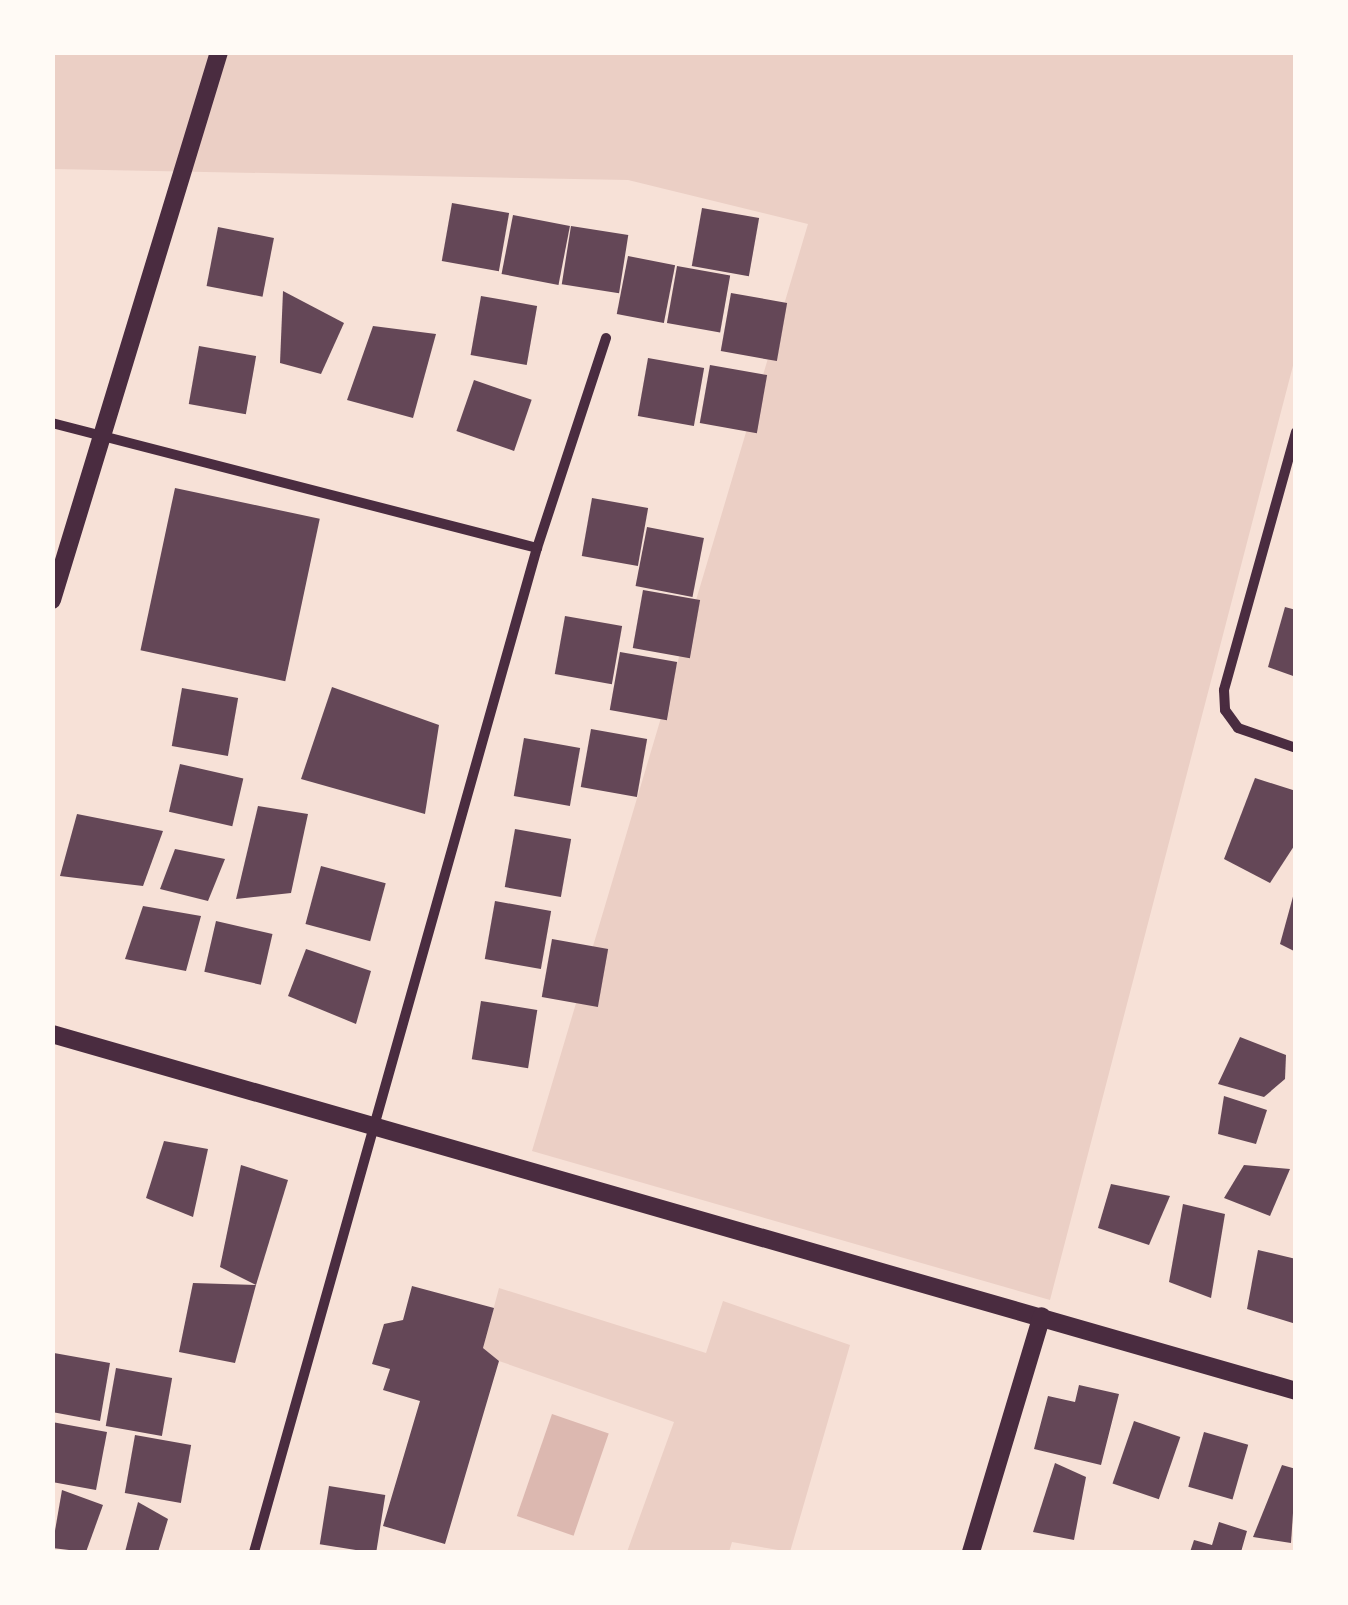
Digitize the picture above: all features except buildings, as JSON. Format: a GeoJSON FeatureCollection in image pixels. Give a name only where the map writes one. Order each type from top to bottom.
{"type":"FeatureCollection","features":[{"type":"Feature","properties":{"kind":"street"},"geometry":{"type":"LineString","coordinates":[[52,600],[218,52]]}},
{"type":"Feature","properties":{"kind":"street"},"geometry":{"type":"LineString","coordinates":[[254,1552],[537,548],[606,338]]}},
{"type":"Feature","properties":{"kind":"street"},"geometry":{"type":"LineString","coordinates":[[52,423],[537,548]]}},
{"type":"Feature","properties":{"kind":"street"},"geometry":{"type":"LineString","coordinates":[[1296,432],[1224,690],[1225,710],[1238,728],[1296,748]]}},
{"type":"Feature","properties":{"kind":"street"},"geometry":{"type":"LineString","coordinates":[[52,1034],[377,1124],[1296,1391]]}},
{"type":"Feature","properties":{"kind":"street"},"geometry":{"type":"LineString","coordinates":[[971,1552],[1042,1316]]}},
{"type":"Feature","properties":{"kind":"shaded area"},"geometry":{"type":"Polygon","coordinates":[[[53,53],[1295,53],[1295,358],[1050,1300],[532,1151],[808,224],[628,180],[53,169],[53,53]]]}},
{"type":"Feature","properties":{"kind":"shaded area"},"geometry":{"type":"Polygon","coordinates":[[[499,1288],[706,1353],[723,1301],[850,1345],[790,1552],[732,1542],[729,1552],[627,1552],[674,1422],[499,1361],[483,1348],[499,1288]]]}},
{"type":"Feature","properties":{"kind":"shaded area"},"geometry":{"type":"Polygon","coordinates":[[[552,1414],[609,1434],[574,1536],[517,1516],[552,1414]]]}}]}
